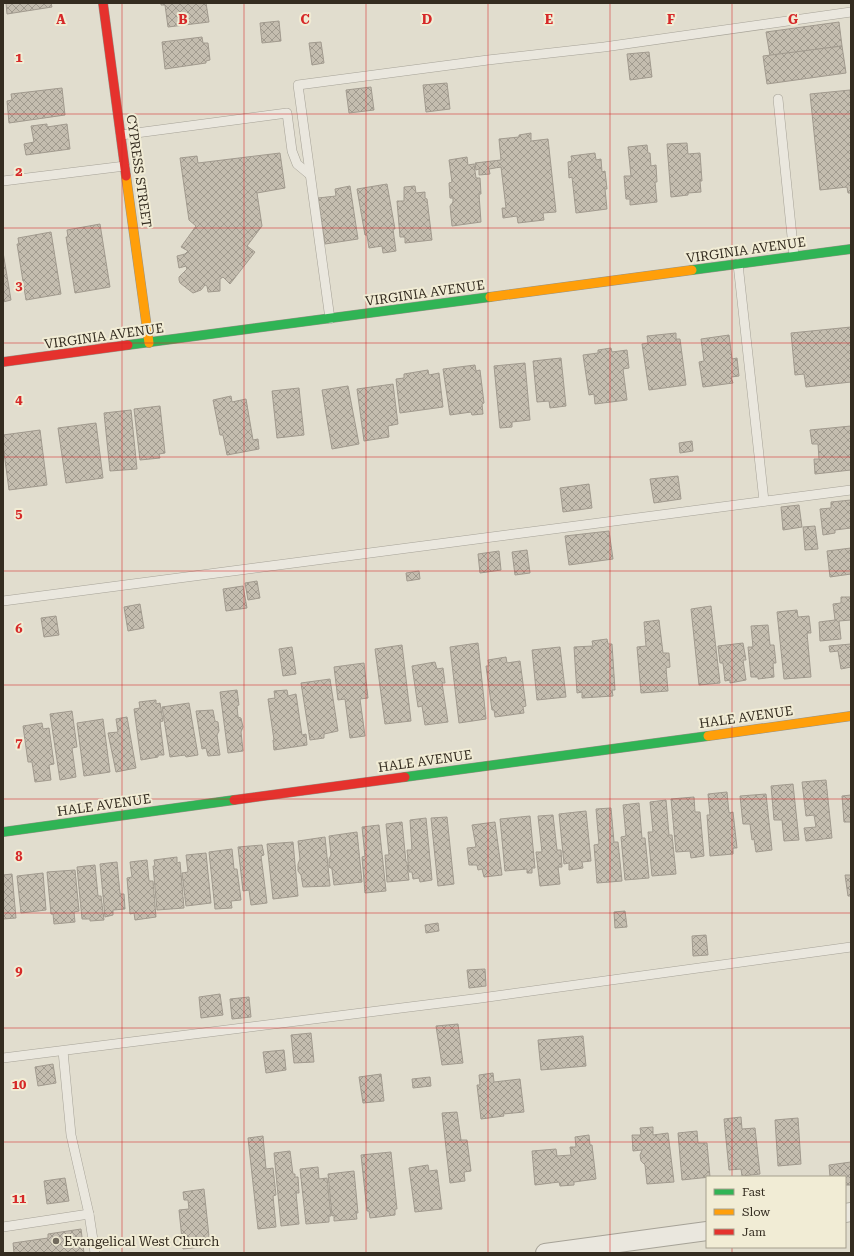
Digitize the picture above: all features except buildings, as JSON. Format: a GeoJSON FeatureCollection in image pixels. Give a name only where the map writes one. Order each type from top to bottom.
{"type":"FeatureCollection","features":[{"type":"Feature","properties":{"kind":"street","name":"CYPRESS STREET"},"geometry":{"type":"LineString","coordinates":[[103,3],[149,343]]}},
{"type":"Feature","properties":{"kind":"street","name":"VIRGINIA AVENUE"},"geometry":{"type":"LineString","coordinates":[[3,362],[851,249]]}},
{"type":"Feature","properties":{"kind":"street","name":"HALE AVENUE"},"geometry":{"type":"LineString","coordinates":[[3,832],[851,716]]}},
{"type":"Feature","properties":{"kind":"street"},"geometry":{"type":"LineString","coordinates":[[545,1253],[706,1232]]}},
{"type":"Feature","properties":{"kind":"lane"},"geometry":{"type":"LineString","coordinates":[[330,319],[298,85],[488,60],[604,48],[851,12]]}},
{"type":"Feature","properties":{"kind":"lane"},"geometry":{"type":"LineString","coordinates":[[778,99],[794,256]]}},
{"type":"Feature","properties":{"kind":"lane"},"geometry":{"type":"LineString","coordinates":[[121,135],[287,113],[292,151],[297,164],[309,174]]}},
{"type":"Feature","properties":{"kind":"lane"},"geometry":{"type":"LineString","coordinates":[[3,181],[125,166]]}},
{"type":"Feature","properties":{"kind":"lane"},"geometry":{"type":"LineString","coordinates":[[738,264],[764,501]]}},
{"type":"Feature","properties":{"kind":"lane"},"geometry":{"type":"LineString","coordinates":[[3,601],[851,490]]}},
{"type":"Feature","properties":{"kind":"lane"},"geometry":{"type":"LineString","coordinates":[[3,1058],[466,1000],[851,947]]}},
{"type":"Feature","properties":{"kind":"lane"},"geometry":{"type":"LineString","coordinates":[[63,1051],[71,1135],[95,1253]]}},
{"type":"Feature","properties":{"kind":"lane"},"geometry":{"type":"LineString","coordinates":[[3,1227],[88,1214]]}},
{"type":"Feature","properties":{"kind":"traffic: fast"},"geometry":{"type":"LineString","coordinates":[[692,270],[851,249]]}},
{"type":"Feature","properties":{"kind":"traffic: fast"},"geometry":{"type":"LineString","coordinates":[[128,345],[490,297]]}},
{"type":"Feature","properties":{"kind":"traffic: fast"},"geometry":{"type":"LineString","coordinates":[[405,777],[708,736]]}},
{"type":"Feature","properties":{"kind":"traffic: fast"},"geometry":{"type":"LineString","coordinates":[[3,832],[234,800]]}},
{"type":"Feature","properties":{"kind":"traffic: slow"},"geometry":{"type":"LineString","coordinates":[[126,176],[149,343]]}},
{"type":"Feature","properties":{"kind":"traffic: slow"},"geometry":{"type":"LineString","coordinates":[[490,297],[692,270]]}},
{"type":"Feature","properties":{"kind":"traffic: slow"},"geometry":{"type":"LineString","coordinates":[[708,736],[851,716]]}},
{"type":"Feature","properties":{"kind":"traffic: jam"},"geometry":{"type":"LineString","coordinates":[[103,3],[126,176]]}},
{"type":"Feature","properties":{"kind":"traffic: jam"},"geometry":{"type":"LineString","coordinates":[[3,362],[128,345]]}},
{"type":"Feature","properties":{"kind":"traffic: jam"},"geometry":{"type":"LineString","coordinates":[[234,800],[405,777]]}},
{"type":"Feature","properties":{"kind":"place","name":"Evangelical West Church"},"geometry":{"type":"Point","coordinates":[56,1241]}}]}
